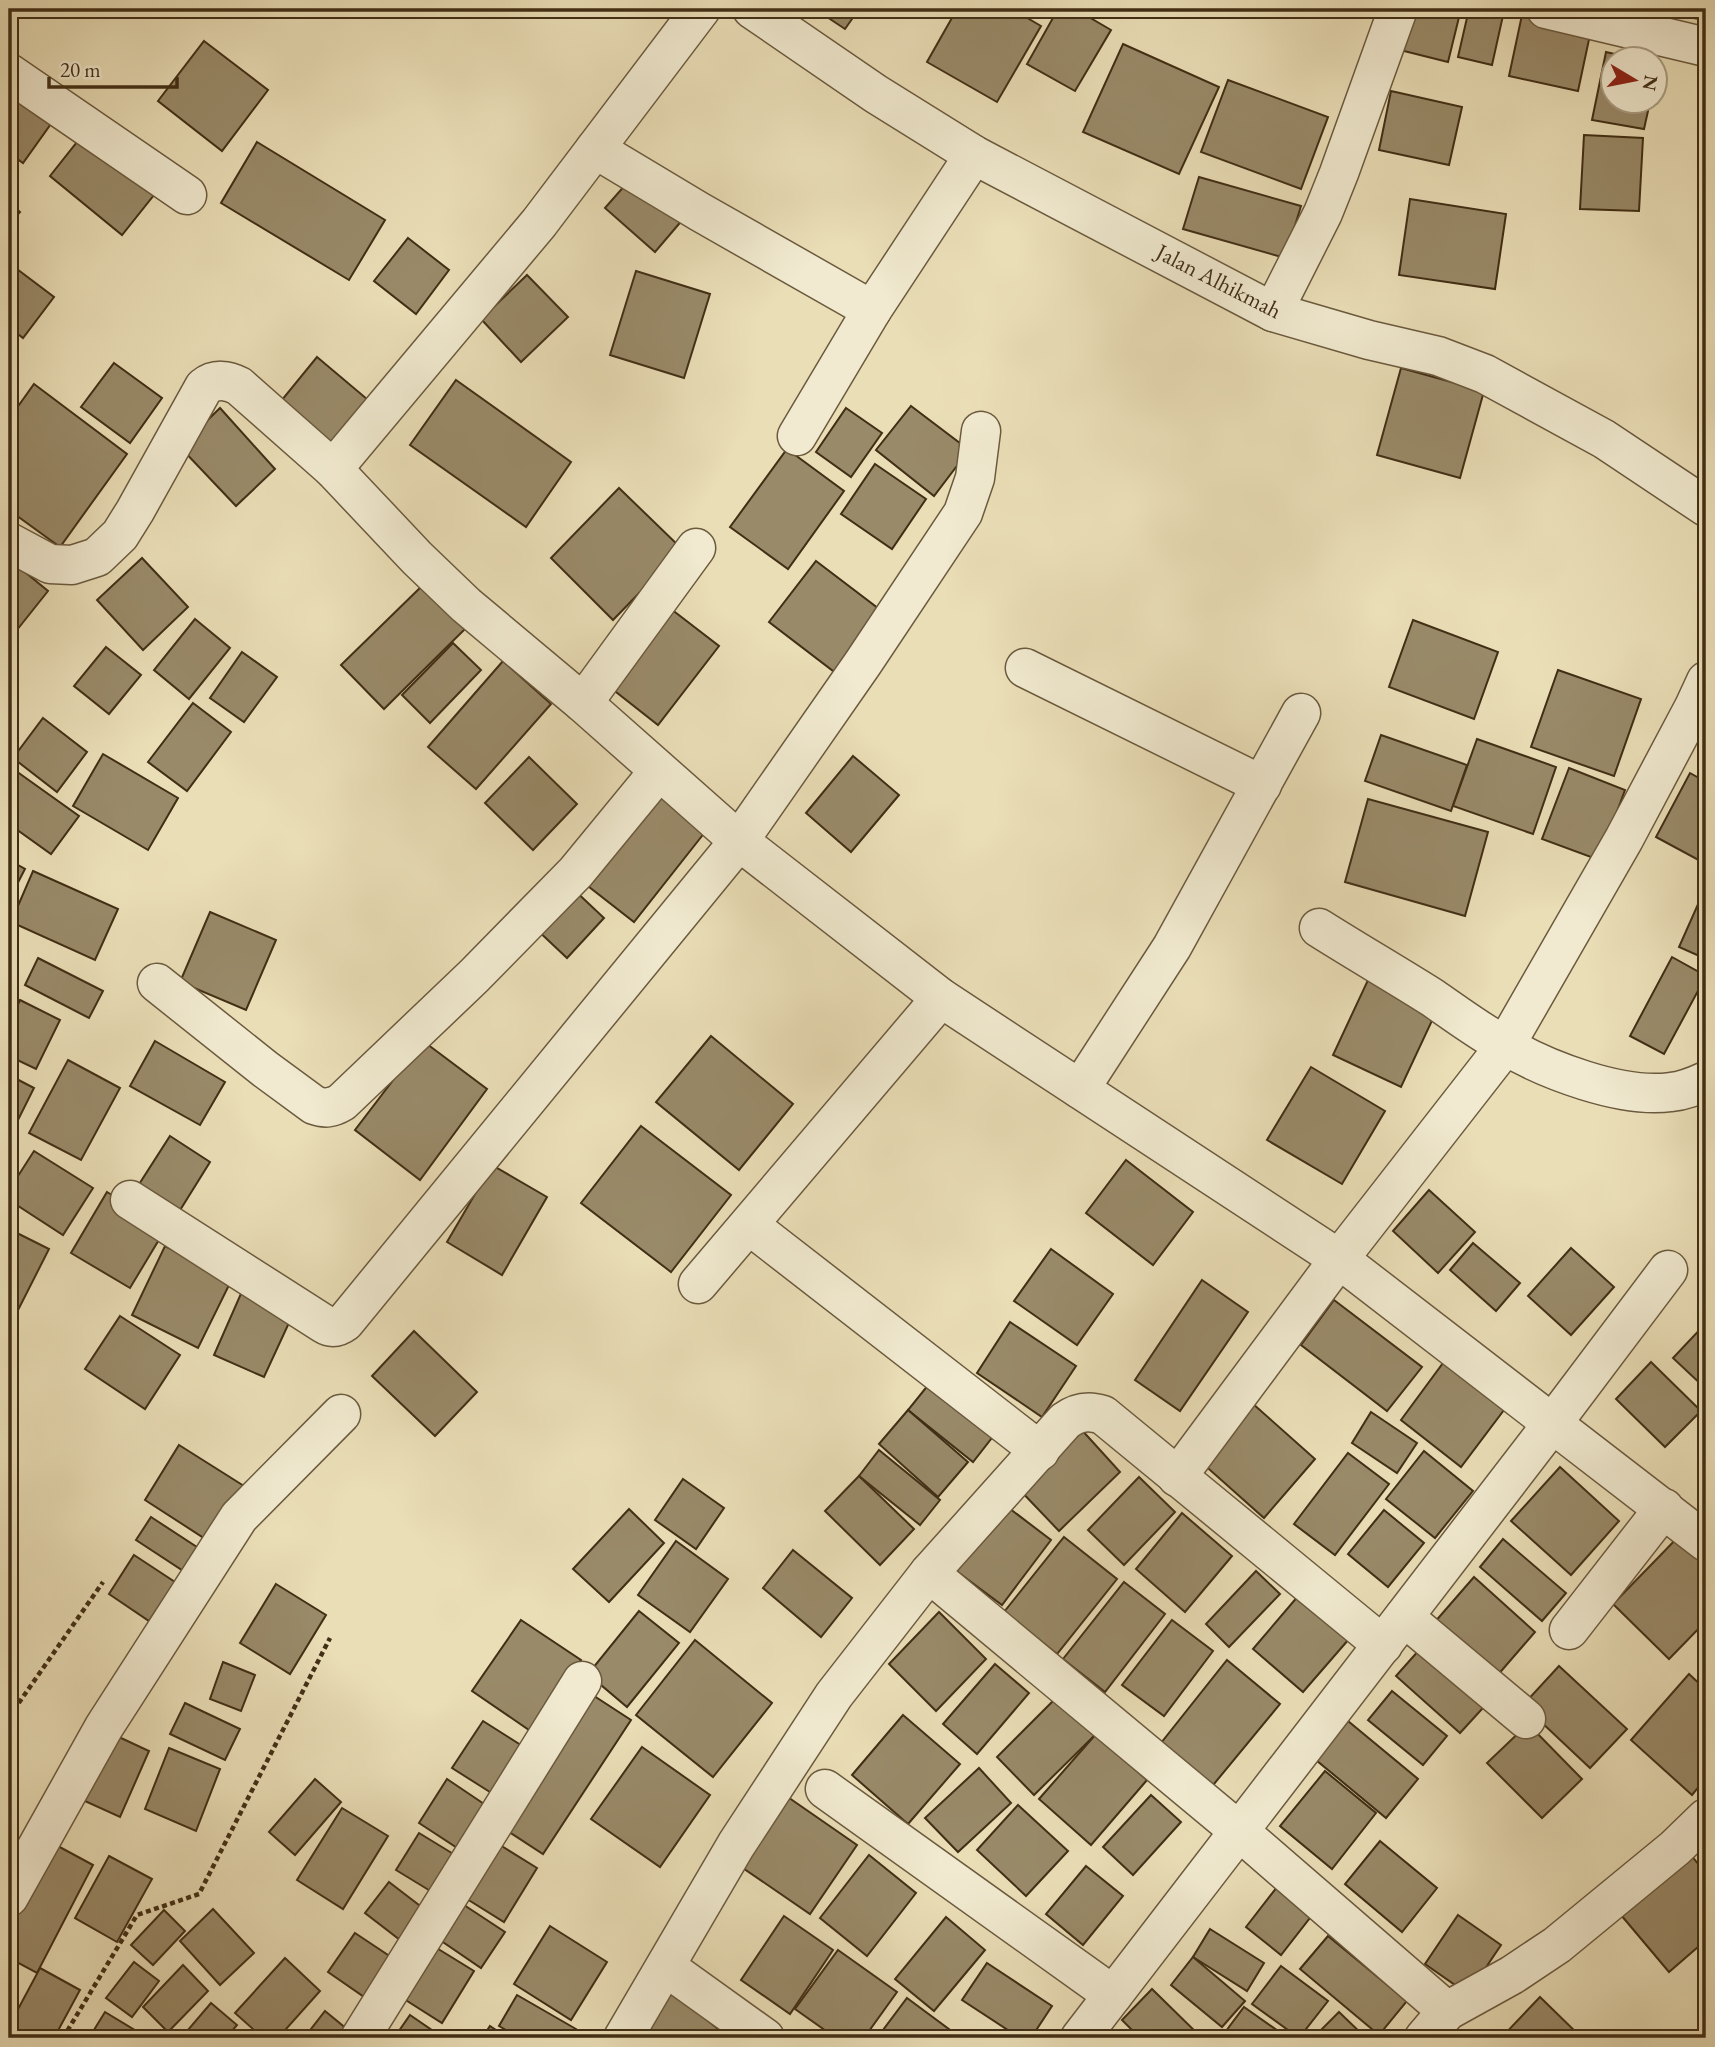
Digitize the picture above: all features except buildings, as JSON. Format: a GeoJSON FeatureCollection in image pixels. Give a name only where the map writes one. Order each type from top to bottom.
{"type":"FeatureCollection","features":[{"type":"Feature","properties":{"kind":"street"},"geometry":{"type":"LineString","coordinates":[[333,469],[539,223],[701,9]]}},
{"type":"Feature","properties":{"kind":"street","name":"Jalan Alhikmah"},"geometry":{"type":"LineString","coordinates":[[752,9],[876,94],[974,155],[1273,312],[1369,340],[1438,356],[1485,374],[1604,439],[1706,507]]}},
{"type":"Feature","properties":{"kind":"street"},"geometry":{"type":"LineString","coordinates":[[1273,312],[1313,233],[1339,173],[1398,9]]}},
{"type":"Feature","properties":{"kind":"street"},"geometry":{"type":"LineString","coordinates":[[1546,9],[1706,47]]}},
{"type":"Feature","properties":{"kind":"street"},"geometry":{"type":"LineString","coordinates":[[9,73],[187,195]]}},
{"type":"Feature","properties":{"kind":"street"},"geometry":{"type":"LineString","coordinates":[[595,149],[872,310]]}},
{"type":"Feature","properties":{"kind":"street"},"geometry":{"type":"LineString","coordinates":[[797,436],[872,310],[974,155]]}},
{"type":"Feature","properties":{"kind":"street"},"geometry":{"type":"LineString","coordinates":[[9,542],[50,564],[72,565],[96,557],[120,535],[204,387],[215,381],[227,381],[239,386],[333,469],[417,558],[466,605],[583,703],[739,841],[942,998],[1339,1259],[1552,1424],[1692,1524],[1569,1630]]}},
{"type":"Feature","properties":{"kind":"street"},"geometry":{"type":"LineString","coordinates":[[130,1200],[330,1328],[341,1325],[739,841],[963,513],[975,478],[981,431]]}},
{"type":"Feature","properties":{"kind":"street"},"geometry":{"type":"LineString","coordinates":[[583,703],[696,548]]}},
{"type":"Feature","properties":{"kind":"street"},"geometry":{"type":"LineString","coordinates":[[1025,667],[1262,785]]}},
{"type":"Feature","properties":{"kind":"street"},"geometry":{"type":"LineString","coordinates":[[1177,1477],[1339,1259],[1505,1046],[1624,839],[1706,681]]}},
{"type":"Feature","properties":{"kind":"street"},"geometry":{"type":"LineString","coordinates":[[1080,1089],[1172,947],[1301,713]]}},
{"type":"Feature","properties":{"kind":"street"},"geometry":{"type":"LineString","coordinates":[[157,983],[314,1105],[335,1107],[474,976],[576,872],[659,771]]}},
{"type":"Feature","properties":{"kind":"street"},"geometry":{"type":"LineString","coordinates":[[1319,928],[1505,1046],[1568,1075],[1625,1090],[1668,1093],[1690,1089],[1706,1081]]}},
{"type":"Feature","properties":{"kind":"street"},"geometry":{"type":"LineString","coordinates":[[698,1284],[942,998]]}},
{"type":"Feature","properties":{"kind":"street"},"geometry":{"type":"LineString","coordinates":[[749,1225],[1040,1451]]}},
{"type":"Feature","properties":{"kind":"street"},"geometry":{"type":"LineString","coordinates":[[1080,2038],[1668,1270]]}},
{"type":"Feature","properties":{"kind":"street"},"geometry":{"type":"LineString","coordinates":[[623,2038],[736,1845],[834,1695],[929,1573],[1073,1415],[1093,1412],[1103,1415],[1177,1477],[1393,1631],[1526,1719]]}},
{"type":"Feature","properties":{"kind":"street"},"geometry":{"type":"LineString","coordinates":[[9,1898],[104,1727],[239,1517],[341,1413]]}},
{"type":"Feature","properties":{"kind":"street"},"geometry":{"type":"LineString","coordinates":[[929,1573],[1239,1831],[1436,2025],[1557,1945],[1706,1818]]}},
{"type":"Feature","properties":{"kind":"street"},"geometry":{"type":"LineString","coordinates":[[360,2038],[582,1681]]}},
{"type":"Feature","properties":{"kind":"street"},"geometry":{"type":"LineString","coordinates":[[825,1789],[1113,1995]]}},
{"type":"Feature","properties":{"kind":"street"},"geometry":{"type":"LineString","coordinates":[[666,1967],[765,2038]]}},
{"type":"Feature","properties":{"kind":"path"},"geometry":{"type":"LineString","coordinates":[[9,1717],[103,1582]]}},
{"type":"Feature","properties":{"kind":"path"},"geometry":{"type":"LineString","coordinates":[[63,2038],[137,1915],[199,1894],[330,1638]]}}]}
